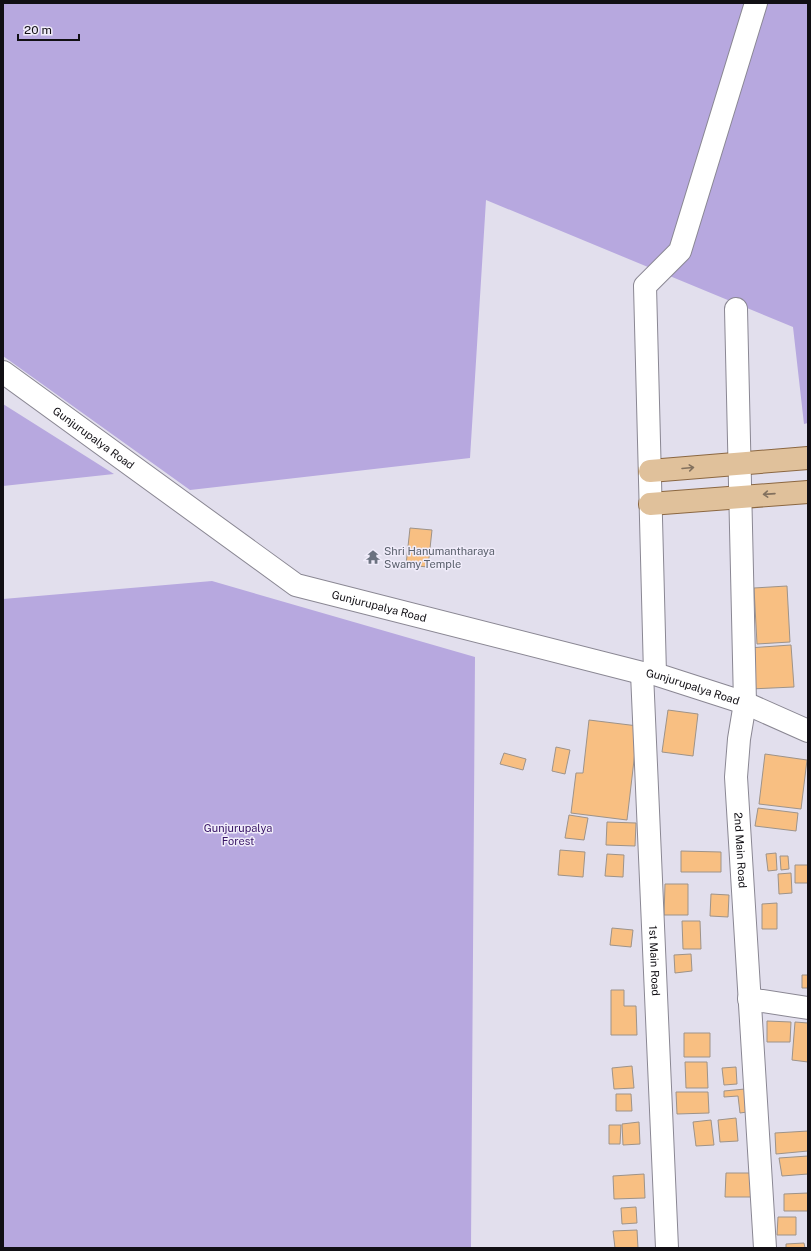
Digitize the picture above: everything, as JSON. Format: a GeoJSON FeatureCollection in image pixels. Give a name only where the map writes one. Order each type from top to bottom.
{"type":"FeatureCollection","features":[{"type":"Feature","properties":{"kind":"main road"},"geometry":{"type":"LineString","coordinates":[[650,471],[808,458]]}},
{"type":"Feature","properties":{"kind":"main road"},"geometry":{"type":"LineString","coordinates":[[650,504],[808,492]]}},
{"type":"Feature","properties":{"kind":"street","name":"1st Main Road"},"geometry":{"type":"LineString","coordinates":[[667,1248],[648,674],[650,471],[645,286],[680,251],[756,3]]}},
{"type":"Feature","properties":{"kind":"street","name":"2nd Main Road"},"geometry":{"type":"LineString","coordinates":[[736,309],[744,703],[736,777],[765,1248]]}},
{"type":"Feature","properties":{"kind":"street","name":"Gunjurupalya Road"},"geometry":{"type":"LineString","coordinates":[[3,372],[296,585],[648,674],[744,703],[808,731]]}},
{"type":"Feature","properties":{"kind":"street"},"geometry":{"type":"LineString","coordinates":[[749,999],[808,1008]]}},
{"type":"Feature","properties":{"kind":"green space"},"geometry":{"type":"Polygon","coordinates":[[[3,3],[808,3],[808,423],[804,424],[793,327],[486,200],[470,458],[190,490],[3,356],[3,3]]]}},
{"type":"Feature","properties":{"kind":"green space"},"geometry":{"type":"Polygon","coordinates":[[[3,404],[114,474],[3,486],[3,404]]]}},
{"type":"Feature","properties":{"kind":"green space","name":"Gunjurupalya Forest"},"geometry":{"type":"Polygon","coordinates":[[[212,581],[475,657],[471,1248],[3,1248],[3,599],[212,581]]]}},
{"type":"Feature","properties":{"kind":"building"},"geometry":{"type":"Polygon","coordinates":[[[410,528],[432,530],[428,567],[406,565],[410,528]]]}},
{"type":"Feature","properties":{"kind":"building"},"geometry":{"type":"Polygon","coordinates":[[[787,586],[790,642],[757,644],[754,588],[787,586]]]}},
{"type":"Feature","properties":{"kind":"building"},"geometry":{"type":"Polygon","coordinates":[[[791,645],[794,687],[750,689],[748,648],[791,645]]]}},
{"type":"Feature","properties":{"kind":"building"},"geometry":{"type":"Polygon","coordinates":[[[668,710],[698,714],[693,756],[662,752],[668,710]]]}},
{"type":"Feature","properties":{"kind":"building"},"geometry":{"type":"Polygon","coordinates":[[[589,720],[638,726],[627,820],[571,813],[576,773],[583,773],[589,720]]]}},
{"type":"Feature","properties":{"kind":"building"},"geometry":{"type":"Polygon","coordinates":[[[556,747],[570,750],[565,774],[552,771],[556,747]]]}},
{"type":"Feature","properties":{"kind":"building"},"geometry":{"type":"Polygon","coordinates":[[[504,753],[526,759],[523,770],[500,764],[504,753]]]}},
{"type":"Feature","properties":{"kind":"building"},"geometry":{"type":"Polygon","coordinates":[[[765,754],[807,760],[801,809],[759,804],[765,754]]]}},
{"type":"Feature","properties":{"kind":"building"},"geometry":{"type":"Polygon","coordinates":[[[758,808],[798,813],[796,831],[755,826],[758,808]]]}},
{"type":"Feature","properties":{"kind":"building"},"geometry":{"type":"Polygon","coordinates":[[[569,815],[588,818],[584,840],[565,838],[569,815]]]}},
{"type":"Feature","properties":{"kind":"building"},"geometry":{"type":"Polygon","coordinates":[[[607,822],[636,823],[635,846],[606,845],[607,822]]]}},
{"type":"Feature","properties":{"kind":"building"},"geometry":{"type":"Polygon","coordinates":[[[560,850],[585,852],[583,877],[558,875],[560,850]]]}},
{"type":"Feature","properties":{"kind":"building"},"geometry":{"type":"Polygon","coordinates":[[[681,851],[721,852],[721,872],[681,872],[681,851]]]}},
{"type":"Feature","properties":{"kind":"building"},"geometry":{"type":"Polygon","coordinates":[[[776,853],[777,870],[768,871],[766,854],[776,853]]]}},
{"type":"Feature","properties":{"kind":"building"},"geometry":{"type":"Polygon","coordinates":[[[607,854],[624,855],[623,877],[605,876],[607,854]]]}},
{"type":"Feature","properties":{"kind":"building"},"geometry":{"type":"Polygon","coordinates":[[[780,856],[788,856],[789,869],[781,870],[780,856]]]}},
{"type":"Feature","properties":{"kind":"building"},"geometry":{"type":"Polygon","coordinates":[[[795,865],[808,865],[808,883],[795,883],[795,865]]]}},
{"type":"Feature","properties":{"kind":"building"},"geometry":{"type":"Polygon","coordinates":[[[791,873],[792,893],[779,894],[778,874],[791,873]]]}},
{"type":"Feature","properties":{"kind":"building"},"geometry":{"type":"Polygon","coordinates":[[[665,884],[688,884],[688,915],[664,915],[665,884]]]}},
{"type":"Feature","properties":{"kind":"building"},"geometry":{"type":"Polygon","coordinates":[[[711,894],[729,895],[728,917],[710,916],[711,894]]]}},
{"type":"Feature","properties":{"kind":"building"},"geometry":{"type":"Polygon","coordinates":[[[777,903],[777,929],[762,929],[762,904],[777,903]]]}},
{"type":"Feature","properties":{"kind":"building"},"geometry":{"type":"Polygon","coordinates":[[[682,921],[700,921],[701,949],[683,949],[682,921]]]}},
{"type":"Feature","properties":{"kind":"building"},"geometry":{"type":"Polygon","coordinates":[[[612,928],[633,930],[631,947],[610,945],[612,928]]]}},
{"type":"Feature","properties":{"kind":"building"},"geometry":{"type":"Polygon","coordinates":[[[691,954],[692,971],[675,973],[674,955],[691,954]]]}},
{"type":"Feature","properties":{"kind":"building"},"geometry":{"type":"Polygon","coordinates":[[[802,975],[808,975],[808,988],[802,988],[802,975]]]}},
{"type":"Feature","properties":{"kind":"building"},"geometry":{"type":"Polygon","coordinates":[[[611,990],[624,990],[624,1006],[636,1006],[637,1035],[611,1035],[611,990]]]}},
{"type":"Feature","properties":{"kind":"building"},"geometry":{"type":"Polygon","coordinates":[[[767,1021],[791,1022],[790,1042],[767,1042],[767,1021]]]}},
{"type":"Feature","properties":{"kind":"building"},"geometry":{"type":"Polygon","coordinates":[[[795,1022],[808,1023],[808,1062],[792,1060],[795,1022]]]}},
{"type":"Feature","properties":{"kind":"building"},"geometry":{"type":"Polygon","coordinates":[[[684,1033],[710,1033],[710,1057],[684,1057],[684,1033]]]}},
{"type":"Feature","properties":{"kind":"building"},"geometry":{"type":"Polygon","coordinates":[[[685,1062],[707,1062],[708,1088],[686,1088],[685,1062]]]}},
{"type":"Feature","properties":{"kind":"building"},"geometry":{"type":"Polygon","coordinates":[[[632,1066],[634,1088],[614,1089],[612,1068],[632,1066]]]}},
{"type":"Feature","properties":{"kind":"building"},"geometry":{"type":"Polygon","coordinates":[[[736,1067],[737,1084],[724,1085],[722,1068],[736,1067]]]}},
{"type":"Feature","properties":{"kind":"building"},"geometry":{"type":"Polygon","coordinates":[[[745,1089],[747,1112],[740,1113],[738,1096],[724,1097],[724,1091],[745,1089]]]}},
{"type":"Feature","properties":{"kind":"building"},"geometry":{"type":"Polygon","coordinates":[[[676,1092],[708,1092],[709,1113],[677,1114],[676,1092]]]}},
{"type":"Feature","properties":{"kind":"building"},"geometry":{"type":"Polygon","coordinates":[[[616,1094],[631,1094],[632,1111],[616,1111],[616,1094]]]}},
{"type":"Feature","properties":{"kind":"building"},"geometry":{"type":"Polygon","coordinates":[[[736,1118],[738,1141],[720,1142],[718,1120],[736,1118]]]}},
{"type":"Feature","properties":{"kind":"building"},"geometry":{"type":"Polygon","coordinates":[[[711,1120],[714,1145],[696,1146],[693,1122],[711,1120]]]}},
{"type":"Feature","properties":{"kind":"building"},"geometry":{"type":"Polygon","coordinates":[[[639,1122],[640,1144],[623,1145],[622,1124],[639,1122]]]}},
{"type":"Feature","properties":{"kind":"building"},"geometry":{"type":"Polygon","coordinates":[[[609,1125],[621,1125],[620,1144],[609,1144],[609,1125]]]}},
{"type":"Feature","properties":{"kind":"building"},"geometry":{"type":"Polygon","coordinates":[[[808,1131],[808,1151],[776,1154],[775,1133],[808,1131]]]}},
{"type":"Feature","properties":{"kind":"building"},"geometry":{"type":"Polygon","coordinates":[[[808,1156],[808,1174],[782,1176],[779,1158],[808,1156]]]}},
{"type":"Feature","properties":{"kind":"building"},"geometry":{"type":"Polygon","coordinates":[[[726,1173],[754,1173],[753,1197],[725,1197],[726,1173]]]}},
{"type":"Feature","properties":{"kind":"building"},"geometry":{"type":"Polygon","coordinates":[[[644,1174],[645,1198],[614,1199],[613,1176],[644,1174]]]}},
{"type":"Feature","properties":{"kind":"building"},"geometry":{"type":"Polygon","coordinates":[[[808,1193],[808,1211],[784,1211],[784,1194],[808,1193]]]}},
{"type":"Feature","properties":{"kind":"building"},"geometry":{"type":"Polygon","coordinates":[[[636,1207],[637,1223],[622,1224],[621,1208],[636,1207]]]}},
{"type":"Feature","properties":{"kind":"building"},"geometry":{"type":"Polygon","coordinates":[[[778,1217],[796,1217],[796,1235],[777,1235],[778,1217]]]}},
{"type":"Feature","properties":{"kind":"building"},"geometry":{"type":"Polygon","coordinates":[[[637,1230],[638,1248],[615,1248],[613,1231],[637,1230]]]}},
{"type":"Feature","properties":{"kind":"building"},"geometry":{"type":"Polygon","coordinates":[[[804,1243],[805,1248],[786,1248],[786,1244],[804,1243]]]}},
{"type":"Feature","properties":{"kind":"place","name":"Shri Hanumantharaya Swamy Temple"},"geometry":{"type":"Point","coordinates":[373,557]}}]}
